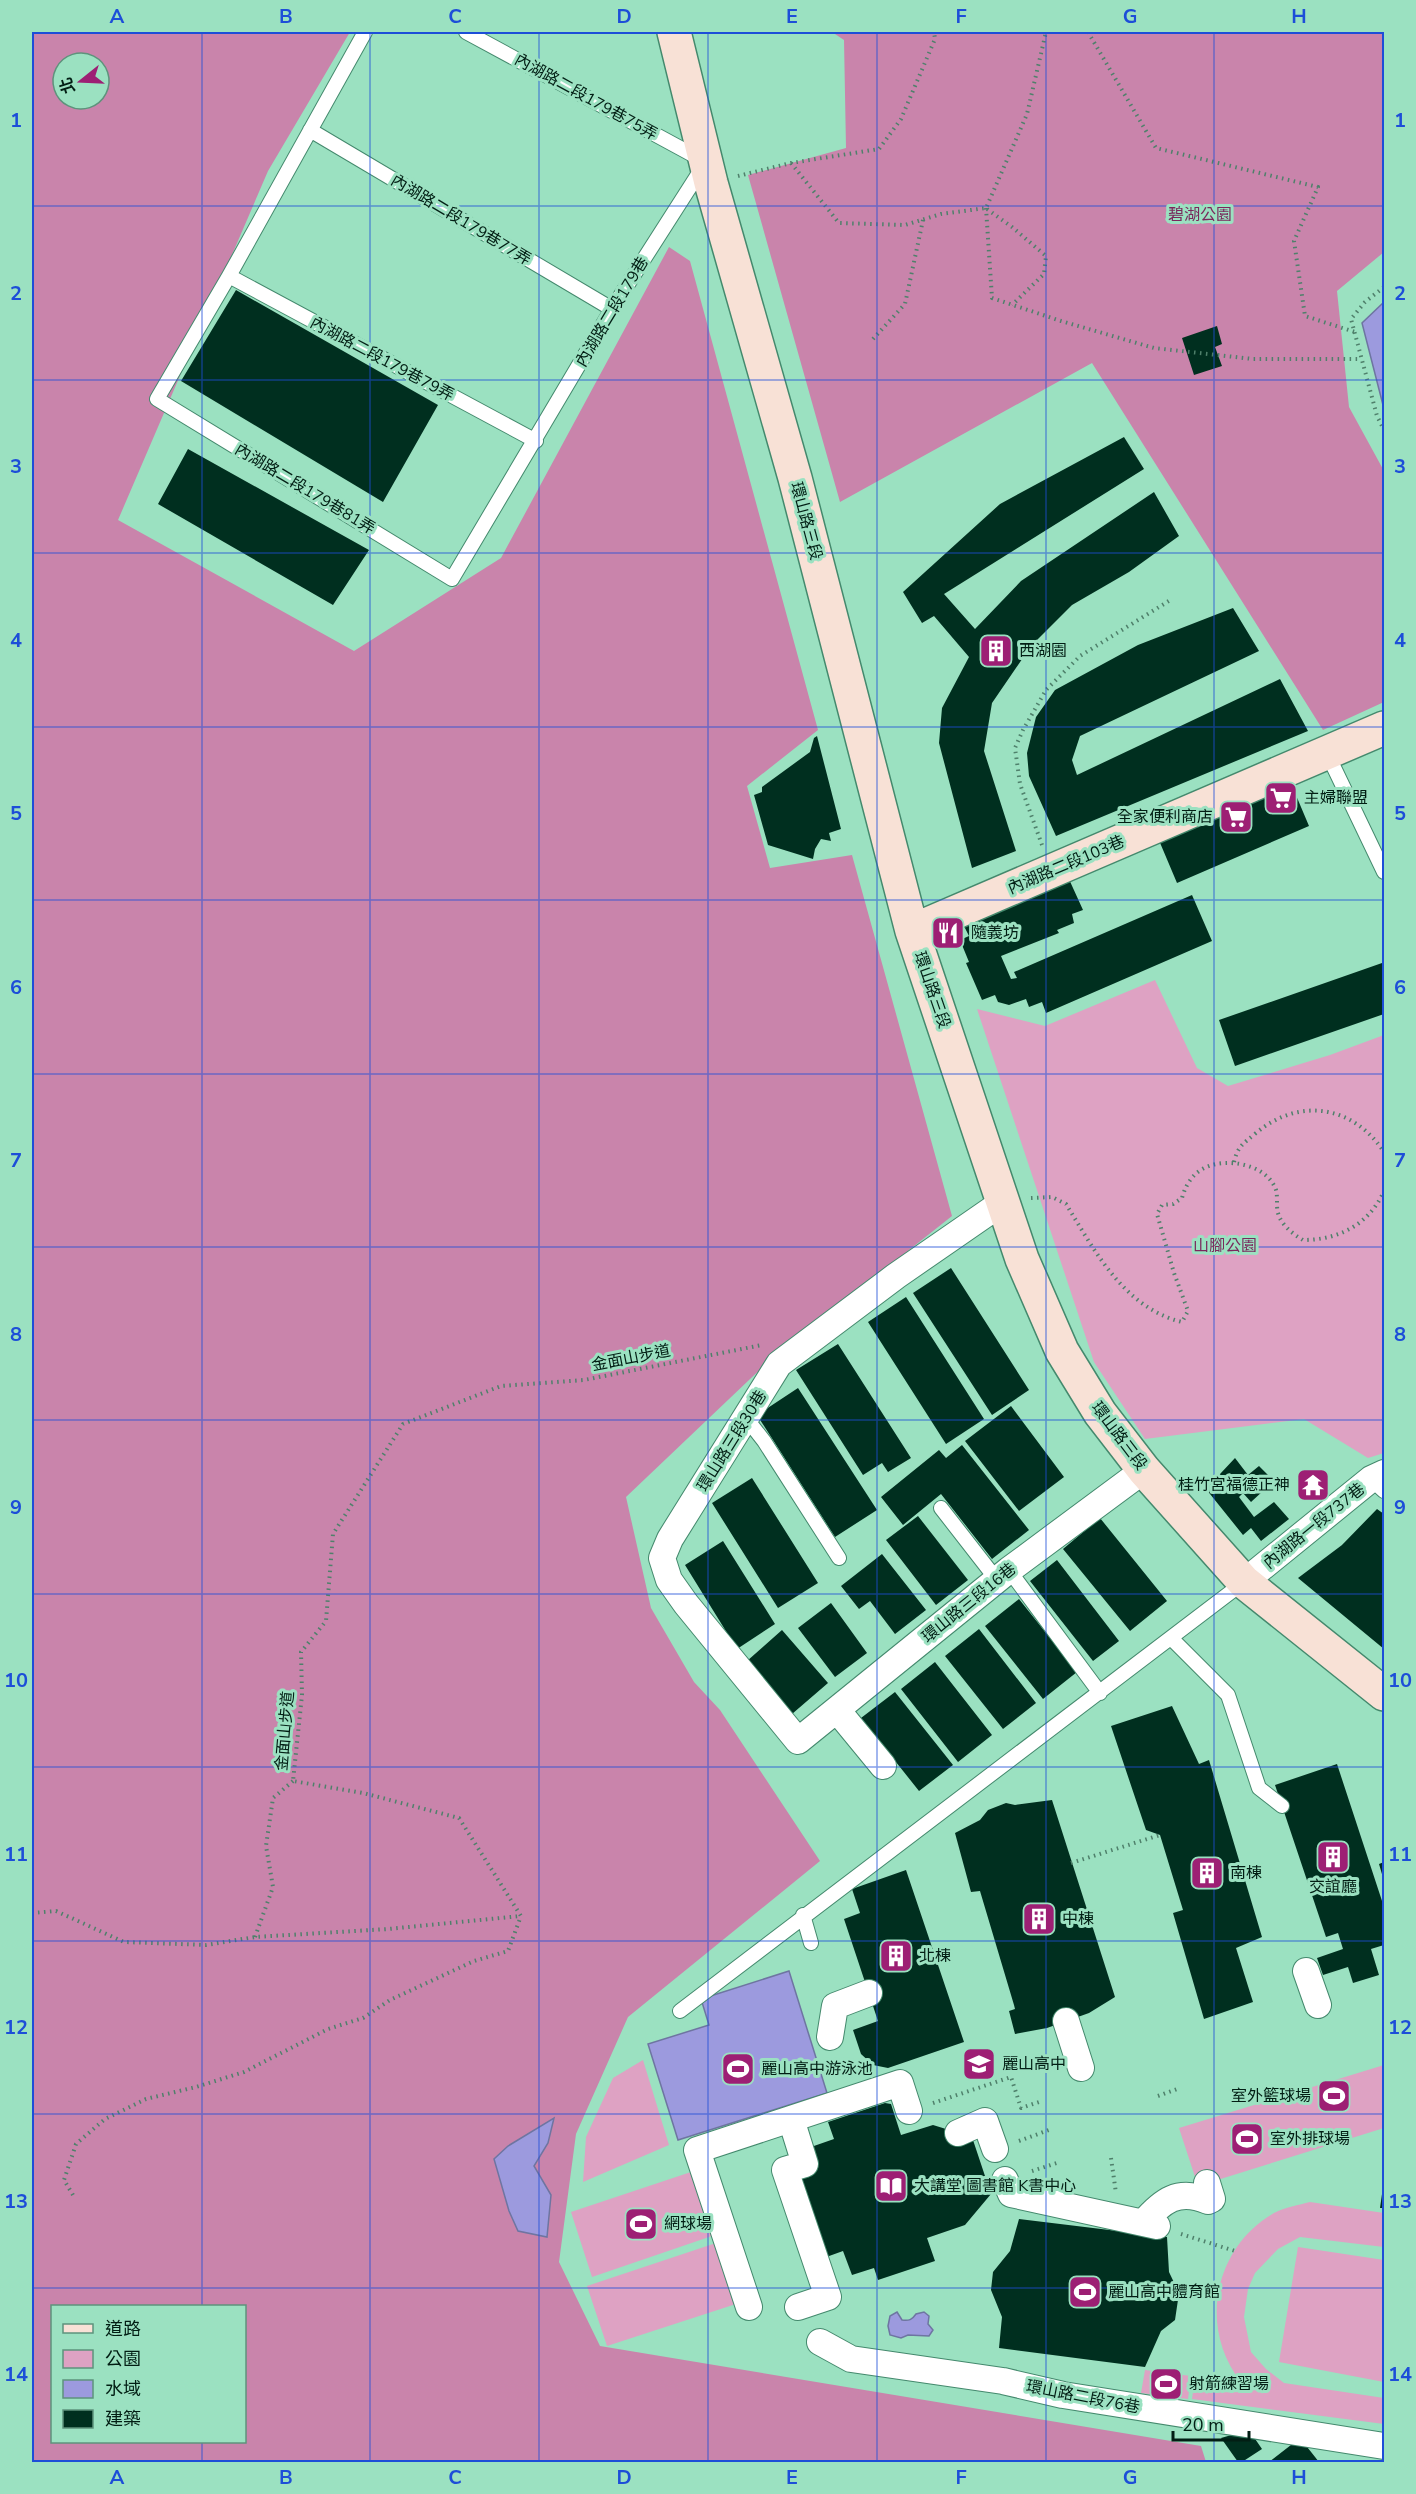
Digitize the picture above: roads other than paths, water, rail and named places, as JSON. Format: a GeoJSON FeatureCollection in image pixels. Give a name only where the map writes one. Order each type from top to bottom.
{"type":"FeatureCollection","features":[{"type":"Feature","properties":{"kind":"street"},"geometry":{"type":"LineString","coordinates":[[674,32],[709,172]]}},
{"type":"Feature","properties":{"kind":"street","name":"環山路三段"},"geometry":{"type":"LineString","coordinates":[[709,172],[795,478],[912,931],[1022,1259],[1062,1351],[1100,1413],[1144,1470],[1245,1582],[1384,1695]]}},
{"type":"Feature","properties":{"kind":"street","name":"內湖路二段103巷"},"geometry":{"type":"LineString","coordinates":[[912,931],[1384,728]]}},
{"type":"Feature","properties":{"kind":"street","name":"環山路三段30巷"},"geometry":{"type":"LineString","coordinates":[[798,1741],[686,1605],[669,1580],[662,1558],[670,1539],[780,1364],[896,1276],[1003,1202]]}},
{"type":"Feature","properties":{"kind":"street","name":"環山路三段16巷"},"geometry":{"type":"LineString","coordinates":[[798,1741],[1003,1575],[1144,1470]]}},
{"type":"Feature","properties":{"kind":"street","name":"內湖路一段737巷"},"geometry":{"type":"LineString","coordinates":[[1245,1582],[1380,1481]]}},
{"type":"Feature","properties":{"kind":"street"},"geometry":{"type":"LineString","coordinates":[[837,1710],[883,1766]]}},
{"type":"Feature","properties":{"kind":"street"},"geometry":{"type":"LineString","coordinates":[[1306,1971],[1318,2005]]}},
{"type":"Feature","properties":{"kind":"street"},"geometry":{"type":"LineString","coordinates":[[830,2037],[835,2006],[869,1993]]}},
{"type":"Feature","properties":{"kind":"street"},"geometry":{"type":"LineString","coordinates":[[1066,2021],[1081,2068]]}},
{"type":"Feature","properties":{"kind":"street"},"geometry":{"type":"LineString","coordinates":[[749,2307],[697,2150],[900,2083],[909,2111]]}},
{"type":"Feature","properties":{"kind":"street"},"geometry":{"type":"LineString","coordinates":[[791,2119],[805,2164],[785,2170],[828,2297],[798,2307]]}},
{"type":"Feature","properties":{"kind":"street"},"geometry":{"type":"LineString","coordinates":[[958,2133],[985,2121],[995,2149]]}},
{"type":"Feature","properties":{"kind":"street"},"geometry":{"type":"LineString","coordinates":[[1005,2180],[1011,2194],[1150,2224],[1161,2202],[1195,2196],[1208,2201],[1212,2199],[1207,2183]]}},
{"type":"Feature","properties":{"kind":"street","name":"環山路二段76巷"},"geometry":{"type":"LineString","coordinates":[[820,2342],[851,2360],[1003,2381],[1063,2395],[1384,2446]]}},
{"type":"Feature","properties":{"kind":"lane"},"geometry":{"type":"LineString","coordinates":[[229,276],[365,32]]}},
{"type":"Feature","properties":{"kind":"lane","name":"內湖路二段179巷75弄"},"geometry":{"type":"LineString","coordinates":[[466,32],[709,172]]}},
{"type":"Feature","properties":{"kind":"lane","name":"內湖路二段179巷77弄"},"geometry":{"type":"LineString","coordinates":[[310,130],[612,309]]}},
{"type":"Feature","properties":{"kind":"lane","name":"內湖路二段179巷"},"geometry":{"type":"LineString","coordinates":[[452,579],[536,441],[612,309],[709,172]]}},
{"type":"Feature","properties":{"kind":"lane","name":"內湖路二段179巷81弄"},"geometry":{"type":"LineString","coordinates":[[229,276],[158,399],[452,579]]}},
{"type":"Feature","properties":{"kind":"lane","name":"內湖路二段179巷79弄"},"geometry":{"type":"LineString","coordinates":[[229,276],[536,441]]}},
{"type":"Feature","properties":{"kind":"lane"},"geometry":{"type":"LineString","coordinates":[[1327,753],[1384,872]]}},
{"type":"Feature","properties":{"kind":"lane"},"geometry":{"type":"LineString","coordinates":[[746,1418],[839,1558]]}},
{"type":"Feature","properties":{"kind":"lane"},"geometry":{"type":"LineString","coordinates":[[940,1508],[1003,1575],[1100,1693]]}},
{"type":"Feature","properties":{"kind":"lane"},"geometry":{"type":"LineString","coordinates":[[680,2011],[803,1915],[1245,1582]]}},
{"type":"Feature","properties":{"kind":"lane"},"geometry":{"type":"LineString","coordinates":[[1172,1639],[1228,1695],[1258,1788],[1282,1806]]}},
{"type":"Feature","properties":{"kind":"lane"},"geometry":{"type":"LineString","coordinates":[[803,1915],[810,1943]]}},
{"type":"Feature","properties":{"kind":"water"},"geometry":{"type":"Polygon","coordinates":[[[1384,302],[1384,409],[1362,323],[1384,302]]]}},
{"type":"Feature","properties":{"kind":"water","name":"麗山高中游泳池"},"geometry":{"type":"Polygon","coordinates":[[[789,1971],[827,2093],[678,2140],[648,2044],[709,2025],[701,1999],[789,1971]]]}},
{"type":"Feature","properties":{"kind":"water"},"geometry":{"type":"Polygon","coordinates":[[[554,2118],[548,2143],[534,2166],[551,2195],[547,2237],[518,2231],[509,2211],[494,2159],[508,2146],[554,2118]]]}},
{"type":"Feature","properties":{"kind":"water"},"geometry":{"type":"Polygon","coordinates":[[[897,2312],[902,2320],[907,2320],[924,2312],[929,2316],[928,2324],[933,2330],[929,2336],[908,2335],[901,2338],[890,2335],[888,2326],[890,2316],[897,2312]]]}},
{"type":"Feature","properties":{"kind":"place","name":"西湖園"},"geometry":{"type":"Point","coordinates":[996,651]}},
{"type":"Feature","properties":{"kind":"place","name":"主婦聯盟"},"geometry":{"type":"Point","coordinates":[1281,798]}},
{"type":"Feature","properties":{"kind":"place","name":"全家便利商店"},"geometry":{"type":"Point","coordinates":[1236,817]}},
{"type":"Feature","properties":{"kind":"place","name":"隨義坊"},"geometry":{"type":"Point","coordinates":[948,933]}},
{"type":"Feature","properties":{"kind":"place","name":"桂竹宮福德正神"},"geometry":{"type":"Point","coordinates":[1313,1485]}},
{"type":"Feature","properties":{"kind":"place","name":"交誼廳"},"geometry":{"type":"Point","coordinates":[1333,1857]}},
{"type":"Feature","properties":{"kind":"place","name":"南棟"},"geometry":{"type":"Point","coordinates":[1207,1873]}},
{"type":"Feature","properties":{"kind":"place","name":"中棟"},"geometry":{"type":"Point","coordinates":[1039,1919]}},
{"type":"Feature","properties":{"kind":"place","name":"北棟"},"geometry":{"type":"Point","coordinates":[896,1956]}},
{"type":"Feature","properties":{"kind":"place","name":"麗山高中"},"geometry":{"type":"Point","coordinates":[979,2064]}},
{"type":"Feature","properties":{"kind":"place","name":"麗山高中游泳池"},"geometry":{"type":"Point","coordinates":[738,2069]}},
{"type":"Feature","properties":{"kind":"place","name":"室外籃球場"},"geometry":{"type":"Point","coordinates":[1334,2096]}},
{"type":"Feature","properties":{"kind":"place","name":"室外排球場"},"geometry":{"type":"Point","coordinates":[1247,2139]}},
{"type":"Feature","properties":{"kind":"place","name":"大講堂 圖書館 K書中心"},"geometry":{"type":"Point","coordinates":[891,2186]}},
{"type":"Feature","properties":{"kind":"place","name":"網球場"},"geometry":{"type":"Point","coordinates":[641,2224]}},
{"type":"Feature","properties":{"kind":"place","name":"麗山高中體育館"},"geometry":{"type":"Point","coordinates":[1085,2292]}},
{"type":"Feature","properties":{"kind":"place","name":"射箭練習場"},"geometry":{"type":"Point","coordinates":[1166,2384]}},
{"type":"Feature","properties":{"kind":"park label","name":"碧湖公園"},"geometry":{"type":"Point","coordinates":[1200,215]}},
{"type":"Feature","properties":{"kind":"park label","name":"山腳公園"},"geometry":{"type":"Point","coordinates":[1225,1246]}}]}
